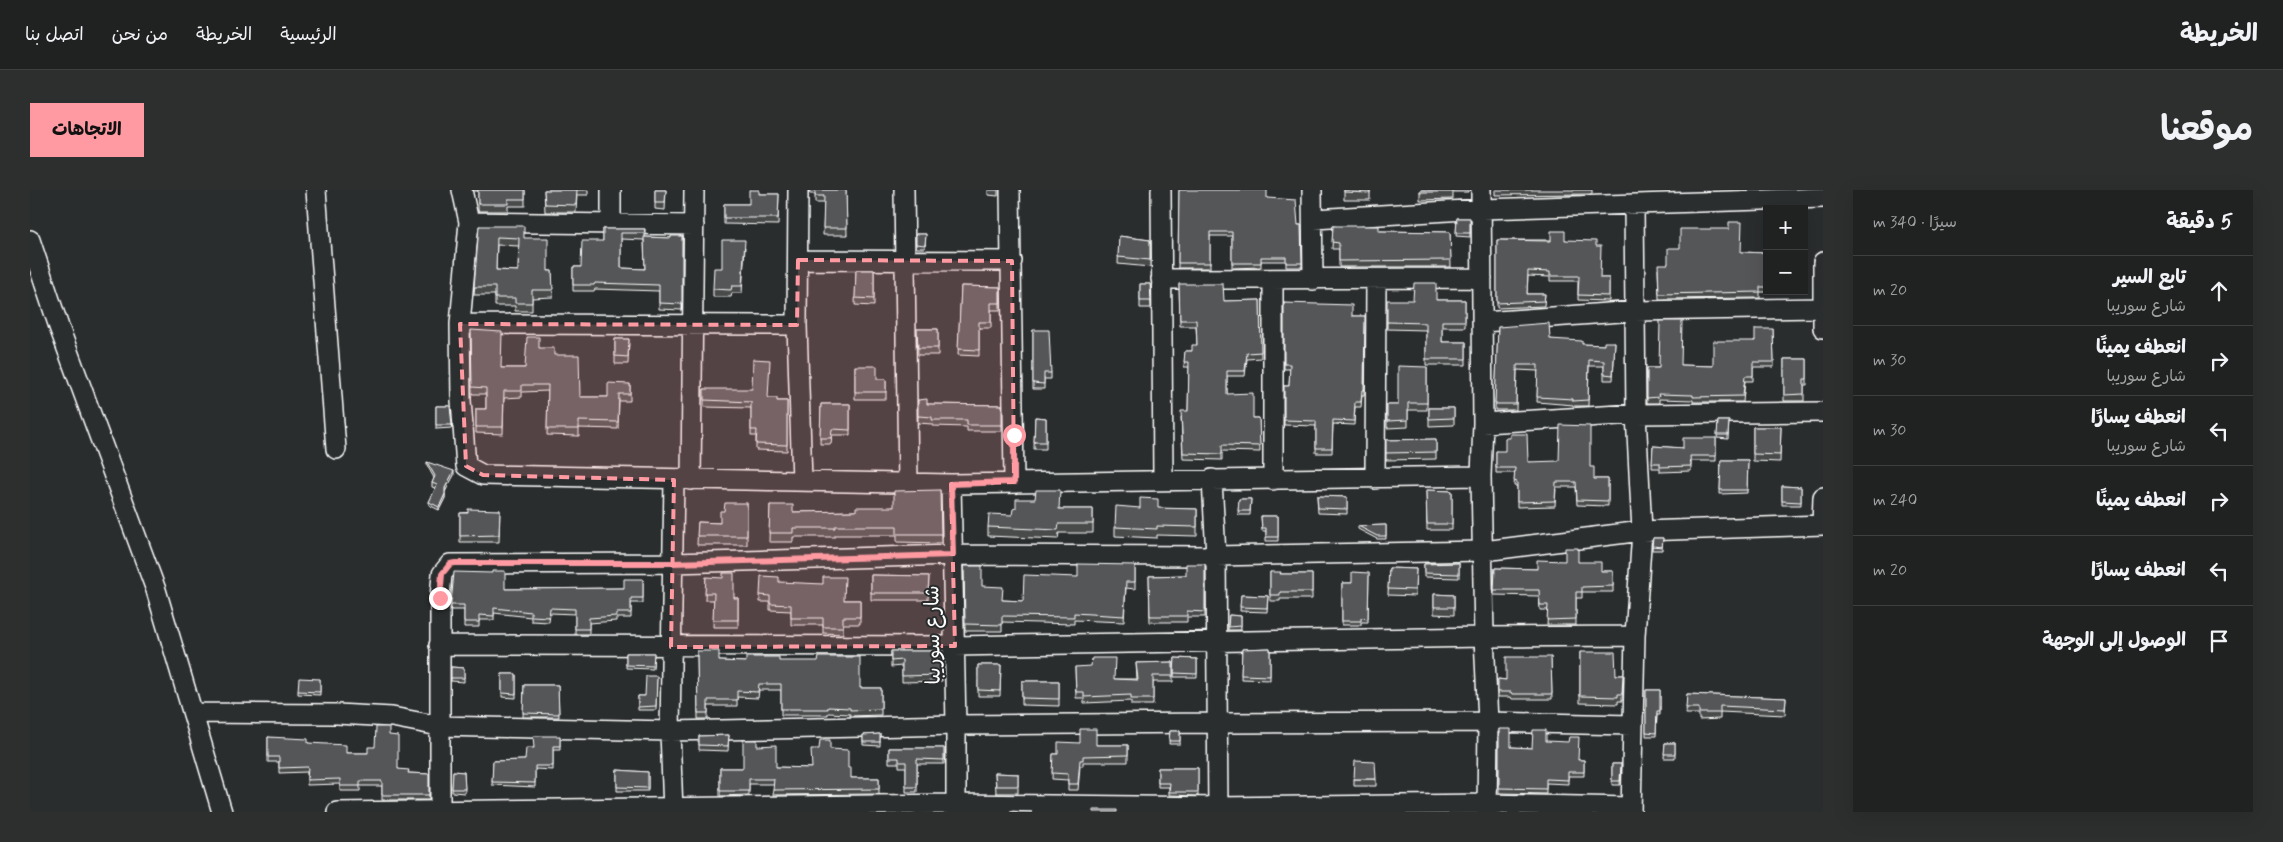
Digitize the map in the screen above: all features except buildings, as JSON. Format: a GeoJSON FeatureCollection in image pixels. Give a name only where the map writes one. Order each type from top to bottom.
{"type":"FeatureCollection","features":[{"type":"Feature","properties":{"kind":"street"},"geometry":{"type":"LineString","coordinates":[[316,190],[336,449]]}},
{"type":"Feature","properties":{"kind":"street"},"geometry":{"type":"LineString","coordinates":[[462,190],[469,222],[460,324],[461,400],[466,466],[483,475],[951,484],[1163,479],[1274,480],[1481,476]]}},
{"type":"Feature","properties":{"kind":"street"},"geometry":{"type":"LineString","coordinates":[[611,190],[611,224]]}},
{"type":"Feature","properties":{"kind":"street"},"geometry":{"type":"LineString","coordinates":[[673,810],[670,731],[673,563],[682,480],[694,325],[694,190]]}},
{"type":"Feature","properties":{"kind":"street"},"geometry":{"type":"LineString","coordinates":[[798,190],[797,326],[802,481]]}},
{"type":"Feature","properties":{"kind":"street"},"geometry":{"type":"LineString","coordinates":[[904,190],[908,483]]}},
{"type":"Feature","properties":{"kind":"street"},"geometry":{"type":"LineString","coordinates":[[1010,190],[1014,482]]}},
{"type":"Feature","properties":{"kind":"street"},"geometry":{"type":"LineString","coordinates":[[1161,190],[1163,479]]}},
{"type":"Feature","properties":{"kind":"street"},"geometry":{"type":"LineString","coordinates":[[1312,190],[1314,280]]}},
{"type":"Feature","properties":{"kind":"street"},"geometry":{"type":"LineString","coordinates":[[1481,190],[1483,322],[1481,476],[1484,551],[1484,637],[1488,722],[1487,808]]}},
{"type":"Feature","properties":{"kind":"street"},"geometry":{"type":"LineString","coordinates":[[1314,219],[1482,209],[1634,206],[1665,197],[1823,198]]}},
{"type":"Feature","properties":{"kind":"street"},"geometry":{"type":"LineString","coordinates":[[337,812],[956,808],[1218,810],[1487,808],[1631,810],[1635,636],[1642,531],[1636,414],[1634,206]]}},
{"type":"Feature","properties":{"kind":"street"},"geometry":{"type":"LineString","coordinates":[[469,222],[694,226]]}},
{"type":"Feature","properties":{"kind":"street"},"geometry":{"type":"LineString","coordinates":[[30,240],[59,327],[156,590],[194,712],[200,742],[222,812]]}},
{"type":"Feature","properties":{"kind":"street"},"geometry":{"type":"LineString","coordinates":[[798,260],[904,262],[1012,261]]}},
{"type":"Feature","properties":{"kind":"street"},"geometry":{"type":"LineString","coordinates":[[1823,262],[1823,328]]}},
{"type":"Feature","properties":{"kind":"street"},"geometry":{"type":"LineString","coordinates":[[1161,279],[1376,280],[1482,278]]}},
{"type":"Feature","properties":{"kind":"street"},"geometry":{"type":"LineString","coordinates":[[1273,279],[1274,480]]}},
{"type":"Feature","properties":{"kind":"street"},"geometry":{"type":"LineString","coordinates":[[1375,479],[1376,280]]}},
{"type":"Feature","properties":{"kind":"street"},"geometry":{"type":"LineString","coordinates":[[1483,322],[1636,311],[1823,308]]}},
{"type":"Feature","properties":{"kind":"street"},"geometry":{"type":"LineString","coordinates":[[460,324],[797,326]]}},
{"type":"Feature","properties":{"kind":"street"},"geometry":{"type":"LineString","coordinates":[[1483,423],[1636,414],[1823,412]]}},
{"type":"Feature","properties":{"kind":"street"},"geometry":{"type":"LineString","coordinates":[[1212,480],[1216,556],[1218,810]]}},
{"type":"Feature","properties":{"kind":"street","name":"شارع سوريبا"},"geometry":{"type":"LineString","coordinates":[[951,484],[956,808]]}},
{"type":"Feature","properties":{"kind":"street"},"geometry":{"type":"LineString","coordinates":[[440,812],[439,645],[442,574],[450,564],[673,563],[953,555],[1216,556],[1484,551],[1642,531],[1822,525],[1823,497]]}},
{"type":"Feature","properties":{"kind":"street"},"geometry":{"type":"LineString","coordinates":[[439,645],[671,647],[955,646],[1635,636]]}},
{"type":"Feature","properties":{"kind":"street"},"geometry":{"type":"LineString","coordinates":[[194,712],[367,715],[439,726],[670,731],[956,725],[1218,723],[1488,722],[1632,725]]}},
{"type":"Feature","properties":{"kind":"highlighted area"},"geometry":{"type":"Polygon","coordinates":[[[798,260],[1012,261],[1014,482],[951,484],[955,646],[671,647],[674,480],[483,475],[466,466],[460,324],[797,325],[798,260]]]}},
{"type":"Feature","properties":{"kind":"route"},"geometry":{"type":"LineString","coordinates":[[440,598],[442,574],[446,567],[455,563],[673,563],[953,555],[951,484],[1014,482],[1014,435]]}}]}
